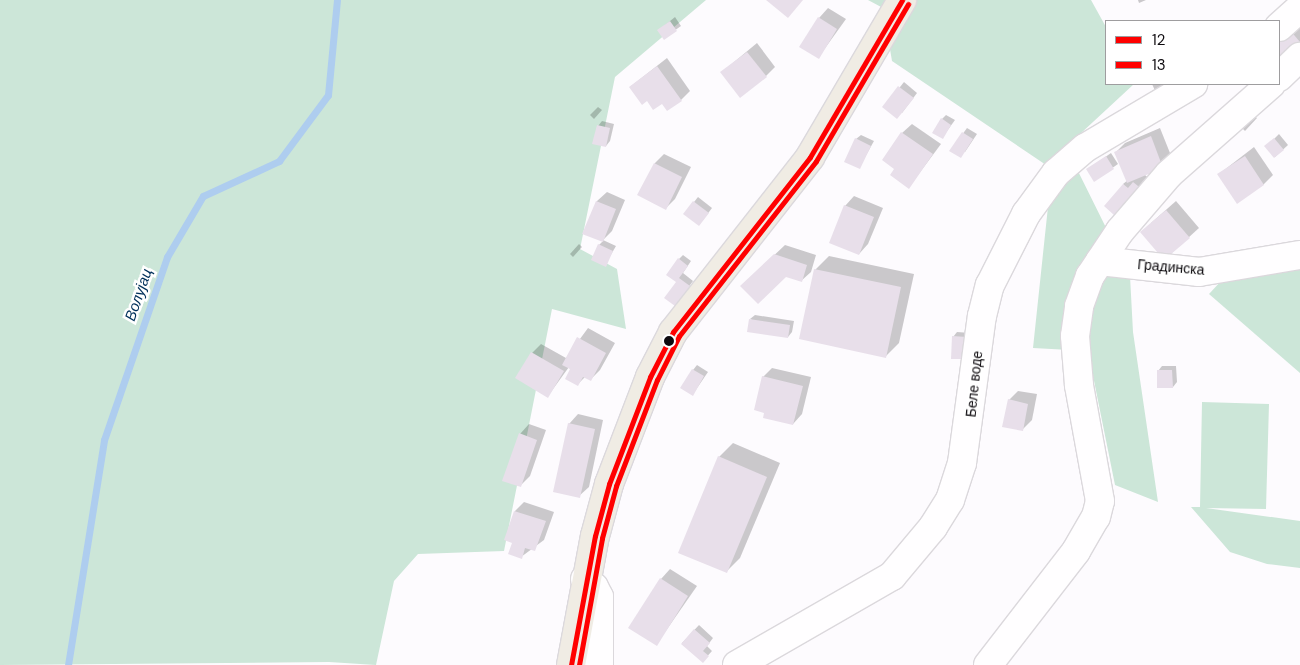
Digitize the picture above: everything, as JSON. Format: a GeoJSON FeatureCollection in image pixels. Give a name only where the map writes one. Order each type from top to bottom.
{"type":"FeatureCollection","features":[{"type":"Feature","properties":{"kind":"main road"},"geometry":{"type":"LineString","coordinates":[[571,665],[585,580],[610,484],[650,377],[673,332],[810,157],[902,0]]}},
{"type":"Feature","properties":{"kind":"street"},"geometry":{"type":"LineString","coordinates":[[1280,26],[1300,8]]}},
{"type":"Feature","properties":{"kind":"street"},"geometry":{"type":"LineString","coordinates":[[1280,76],[1300,57]]}},
{"type":"Feature","properties":{"kind":"street","name":"Беле воде"},"geometry":{"type":"LineString","coordinates":[[736,665],[892,576],[934,527],[950,500],[962,464],[982,316],[990,285],[1026,214],[1056,173],[1086,148],[1191,85]]}},
{"type":"Feature","properties":{"kind":"street"},"geometry":{"type":"LineString","coordinates":[[988,665],[1076,551],[1096,517],[1100,501],[1099,481],[1079,385],[1075,336],[1078,306],[1090,276],[1100,260],[1169,174],[1270,85]]}},
{"type":"Feature","properties":{"kind":"street","name":"Градинска"},"geometry":{"type":"LineString","coordinates":[[1100,260],[1199,272],[1300,255]]}},
{"type":"Feature","properties":{"kind":"street"},"geometry":{"type":"LineString","coordinates":[[585,580],[594,587],[599,597],[599,665]]}},
{"type":"Feature","properties":{"kind":"green space"},"geometry":{"type":"Polygon","coordinates":[[[0,0],[706,0],[615,77],[580,249],[617,269],[626,329],[552,309],[504,551],[418,554],[394,581],[376,665],[329,662],[0,665],[0,0]]]}},
{"type":"Feature","properties":{"kind":"green space"},"geometry":{"type":"Polygon","coordinates":[[[868,0],[1091,0],[1105,25],[1105,85],[1133,85],[1066,147],[1130,276],[1133,332],[1158,502],[1115,485],[1088,351],[1033,348],[1052,169],[892,61],[883,8],[868,0]]]}},
{"type":"Feature","properties":{"kind":"green space"},"geometry":{"type":"Polygon","coordinates":[[[1300,257],[1300,373],[1209,294],[1222,280],[1300,257]]]}},
{"type":"Feature","properties":{"kind":"green space"},"geometry":{"type":"Polygon","coordinates":[[[1202,402],[1269,404],[1266,509],[1206,508],[1300,521],[1300,568],[1267,564],[1230,552],[1191,507],[1200,507],[1202,402]]]}},
{"type":"Feature","properties":{"kind":"building"},"geometry":{"type":"Polygon","coordinates":[[[766,0],[803,0],[788,18],[766,0]]]}},
{"type":"Feature","properties":{"kind":"building"},"geometry":{"type":"Polygon","coordinates":[[[818,17],[837,29],[819,59],[799,47],[818,17]]]}},
{"type":"Feature","properties":{"kind":"building"},"geometry":{"type":"Polygon","coordinates":[[[670,21],[677,31],[664,40],[657,30],[670,21]]]}},
{"type":"Feature","properties":{"kind":"building"},"geometry":{"type":"Polygon","coordinates":[[[1289,29],[1300,42],[1300,51],[1280,68],[1280,36],[1289,29]]]}},
{"type":"Feature","properties":{"kind":"building"},"geometry":{"type":"Polygon","coordinates":[[[747,52],[767,77],[740,98],[720,72],[747,52]]]}},
{"type":"Feature","properties":{"kind":"building"},"geometry":{"type":"Polygon","coordinates":[[[657,66],[682,101],[667,111],[662,104],[653,110],[647,101],[642,105],[629,87],[657,66]]]}},
{"type":"Feature","properties":{"kind":"building"},"geometry":{"type":"Polygon","coordinates":[[[898,86],[914,98],[897,119],[882,107],[898,86]]]}},
{"type":"Feature","properties":{"kind":"building"},"geometry":{"type":"Polygon","coordinates":[[[941,118],[951,125],[943,139],[932,133],[941,118]]]}},
{"type":"Feature","properties":{"kind":"building"},"geometry":{"type":"Polygon","coordinates":[[[597,125],[610,128],[606,147],[592,144],[597,125]]]}},
{"type":"Feature","properties":{"kind":"building"},"geometry":{"type":"Polygon","coordinates":[[[901,132],[933,154],[909,189],[890,175],[894,169],[882,160],[901,132]]]}},
{"type":"Feature","properties":{"kind":"building"},"geometry":{"type":"Polygon","coordinates":[[[962,132],[973,139],[961,158],[949,151],[962,132]]]}},
{"type":"Feature","properties":{"kind":"building"},"geometry":{"type":"Polygon","coordinates":[[[1151,136],[1163,168],[1127,183],[1114,152],[1151,136]]]}},
{"type":"Feature","properties":{"kind":"building"},"geometry":{"type":"Polygon","coordinates":[[[855,138],[871,146],[860,169],[844,162],[855,138]]]}},
{"type":"Feature","properties":{"kind":"building"},"geometry":{"type":"Polygon","coordinates":[[[1274,138],[1284,150],[1274,158],[1264,146],[1274,138]]]}},
{"type":"Feature","properties":{"kind":"building"},"geometry":{"type":"Polygon","coordinates":[[[1106,156],[1114,169],[1094,182],[1086,169],[1106,156]]]}},
{"type":"Feature","properties":{"kind":"building"},"geometry":{"type":"Polygon","coordinates":[[[1245,156],[1264,185],[1237,204],[1217,174],[1245,156]]]}},
{"type":"Feature","properties":{"kind":"building"},"geometry":{"type":"Polygon","coordinates":[[[654,163],[682,177],[666,210],[637,195],[654,163]]]}},
{"type":"Feature","properties":{"kind":"building"},"geometry":{"type":"Polygon","coordinates":[[[1133,182],[1143,190],[1125,211],[1121,207],[1114,215],[1104,206],[1123,184],[1128,188],[1133,182]]]}},
{"type":"Feature","properties":{"kind":"building"},"geometry":{"type":"Polygon","coordinates":[[[596,201],[616,209],[603,242],[582,234],[596,201]]]}},
{"type":"Feature","properties":{"kind":"building"},"geometry":{"type":"Polygon","coordinates":[[[693,201],[709,213],[699,226],[683,214],[693,201]]]}},
{"type":"Feature","properties":{"kind":"building"},"geometry":{"type":"Polygon","coordinates":[[[844,205],[874,217],[859,255],[829,243],[844,205]]]}},
{"type":"Feature","properties":{"kind":"building"},"geometry":{"type":"Polygon","coordinates":[[[1166,210],[1190,238],[1164,260],[1140,232],[1166,210]]]}},
{"type":"Feature","properties":{"kind":"building"},"geometry":{"type":"Polygon","coordinates":[[[598,244],[613,251],[606,267],[591,260],[598,244]]]}},
{"type":"Feature","properties":{"kind":"building"},"geometry":{"type":"Polygon","coordinates":[[[774,254],[807,265],[802,282],[786,277],[758,304],[740,286],[774,254]]]}},
{"type":"Feature","properties":{"kind":"building"},"geometry":{"type":"Polygon","coordinates":[[[678,258],[688,266],[679,278],[690,286],[675,306],[664,298],[676,282],[666,275],[678,258]]]}},
{"type":"Feature","properties":{"kind":"building"},"geometry":{"type":"Polygon","coordinates":[[[814,269],[901,287],[886,358],[799,339],[814,269]]]}},
{"type":"Feature","properties":{"kind":"building"},"geometry":{"type":"Polygon","coordinates":[[[749,319],[790,325],[788,338],[747,332],[749,319]]]}},
{"type":"Feature","properties":{"kind":"building"},"geometry":{"type":"Polygon","coordinates":[[[952,336],[967,337],[966,359],[951,359],[952,336]]]}},
{"type":"Feature","properties":{"kind":"building"},"geometry":{"type":"Polygon","coordinates":[[[577,337],[606,353],[591,381],[583,377],[578,386],[565,379],[570,369],[562,365],[577,337]]]}},
{"type":"Feature","properties":{"kind":"building"},"geometry":{"type":"Polygon","coordinates":[[[531,352],[564,371],[548,398],[515,378],[531,352]]]}},
{"type":"Feature","properties":{"kind":"building"},"geometry":{"type":"Polygon","coordinates":[[[692,369],[704,376],[693,396],[680,388],[692,369]]]}},
{"type":"Feature","properties":{"kind":"building"},"geometry":{"type":"Polygon","coordinates":[[[1157,370],[1172,370],[1173,388],[1157,388],[1157,370]]]}},
{"type":"Feature","properties":{"kind":"building"},"geometry":{"type":"Polygon","coordinates":[[[762,376],[803,386],[793,425],[763,418],[764,413],[754,410],[762,376]]]}},
{"type":"Feature","properties":{"kind":"building"},"geometry":{"type":"Polygon","coordinates":[[[1008,399],[1028,404],[1023,431],[1002,427],[1008,399]]]}},
{"type":"Feature","properties":{"kind":"building"},"geometry":{"type":"Polygon","coordinates":[[[568,423],[595,429],[580,498],[553,492],[568,423]]]}},
{"type":"Feature","properties":{"kind":"building"},"geometry":{"type":"Polygon","coordinates":[[[519,433],[537,440],[521,487],[502,481],[519,433]]]}},
{"type":"Feature","properties":{"kind":"building"},"geometry":{"type":"Polygon","coordinates":[[[718,456],[767,477],[727,573],[678,553],[718,456]]]}},
{"type":"Feature","properties":{"kind":"building"},"geometry":{"type":"Polygon","coordinates":[[[514,511],[546,521],[535,551],[525,548],[522,559],[508,554],[512,543],[504,540],[514,511]]]}},
{"type":"Feature","properties":{"kind":"building"},"geometry":{"type":"Polygon","coordinates":[[[660,578],[688,596],[657,646],[628,628],[660,578]]]}},
{"type":"Feature","properties":{"kind":"building"},"geometry":{"type":"Polygon","coordinates":[[[694,629],[710,643],[703,651],[709,656],[703,663],[681,644],[694,629]]]}},
{"type":"Feature","properties":{"kind":"waterway","name":"Волујац"},"geometry":{"type":"LineString","coordinates":[[68,665],[104,440],[167,257],[203,196],[279,161],[328,95],[337,0]]}},
{"type":"Feature","properties":{"kind":"transit line","name":"12"},"geometry":{"type":"LineString","coordinates":[[571,665],[595,536],[609,484],[650,377],[673,332],[810,157],[902,0]]}},
{"type":"Feature","properties":{"kind":"transit line","name":"13"},"geometry":{"type":"LineString","coordinates":[[579,665],[602,538],[616,486],[657,380],[679,336],[816,161],[908,4]]}}]}
